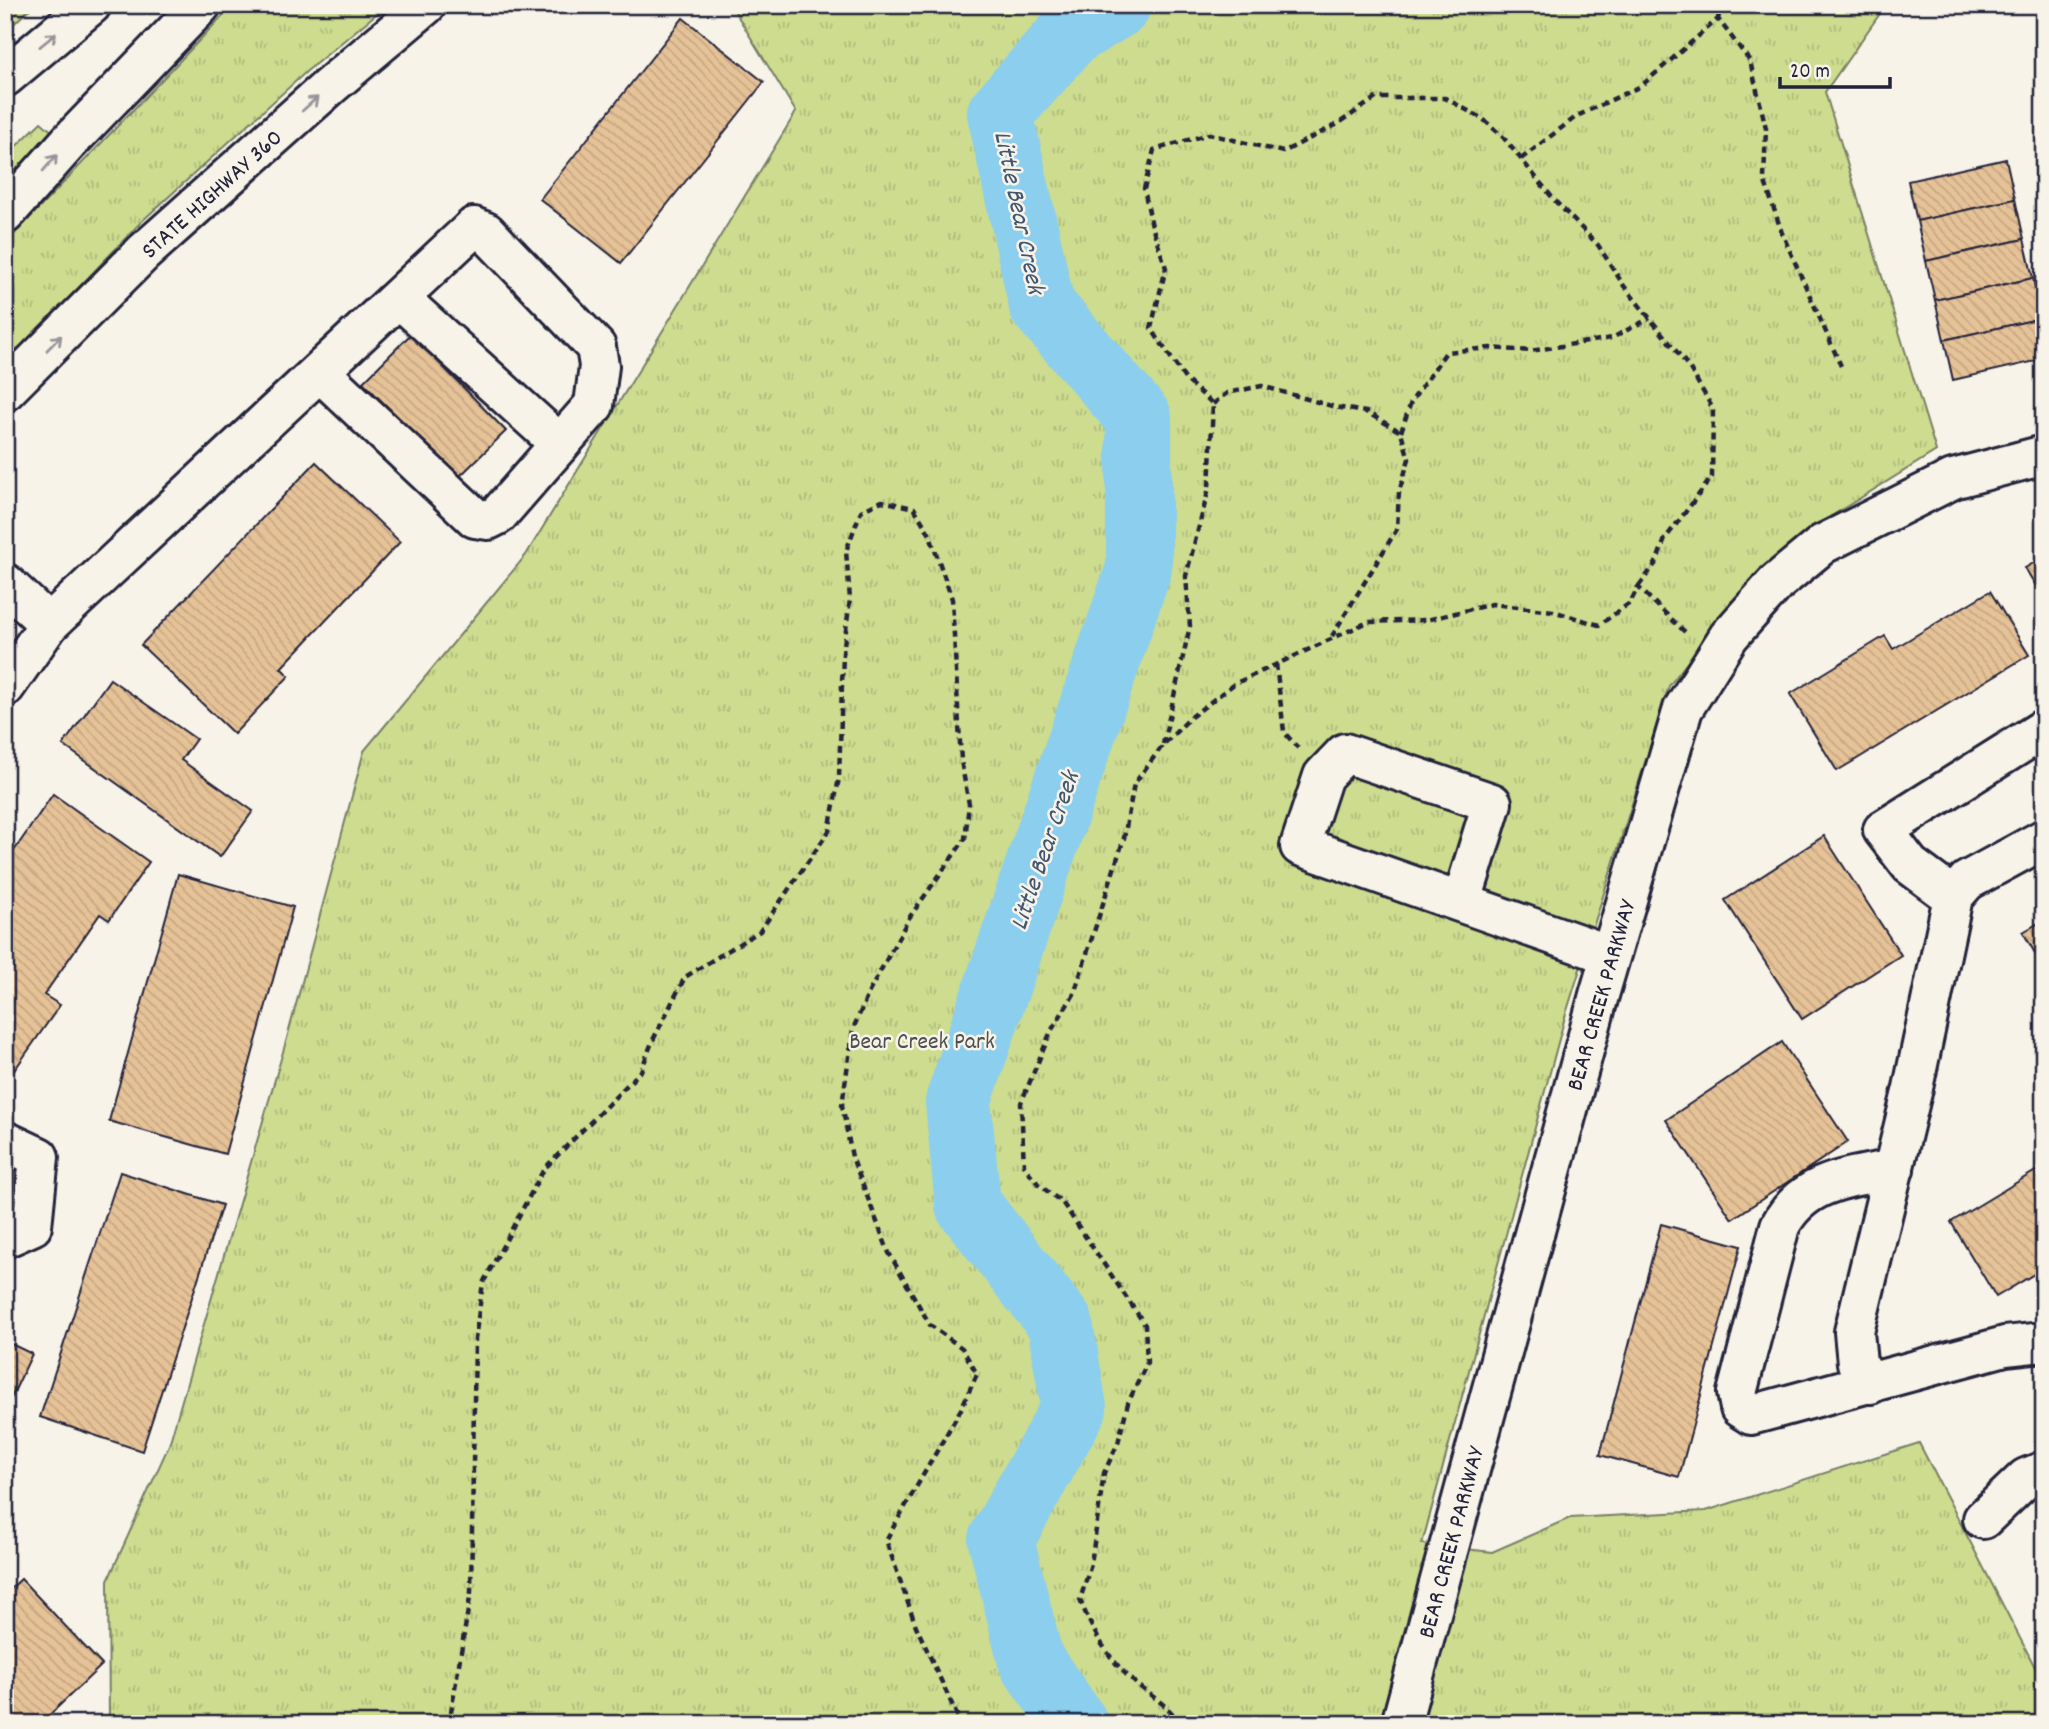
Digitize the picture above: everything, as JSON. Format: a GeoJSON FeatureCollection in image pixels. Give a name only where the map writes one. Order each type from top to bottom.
{"type":"FeatureCollection","features":[{"type":"Feature","properties":{"kind":"main road"},"geometry":{"type":"LineString","coordinates":[[5,77],[91,5]]}},
{"type":"Feature","properties":{"kind":"main road"},"geometry":{"type":"LineString","coordinates":[[5,214],[68,143],[201,5]]}},
{"type":"Feature","properties":{"kind":"main road","name":"STATE HIGHWAY 360"},"geometry":{"type":"LineString","coordinates":[[5,391],[144,252],[330,86],[426,5]]}},
{"type":"Feature","properties":{"kind":"main road"},"geometry":{"type":"LineString","coordinates":[[5,687],[49,624],[474,227],[486,232],[596,347],[598,366],[594,405],[498,515],[488,520],[475,518],[320,372]]}},
{"type":"Feature","properties":{"kind":"main road"},"geometry":{"type":"LineString","coordinates":[[399,298],[560,444]]}},
{"type":"Feature","properties":{"kind":"main road","name":"BEAR CREEK PARKWAY"},"geometry":{"type":"LineString","coordinates":[[1401,1724],[1610,955],[1683,709],[1712,659],[1776,583],[1823,544],[1953,479],[2044,455]]}},
{"type":"Feature","properties":{"kind":"main road"},"geometry":{"type":"LineString","coordinates":[[5,583],[49,624]]}},
{"type":"Feature","properties":{"kind":"main road"},"geometry":{"type":"LineString","coordinates":[[1953,897],[1910,865],[1883,830],[2044,729]]}},
{"type":"Feature","properties":{"kind":"main road"},"geometry":{"type":"LineString","coordinates":[[1462,901],[1492,803],[1345,752],[1323,776],[1300,846],[1610,955]]}},
{"type":"Feature","properties":{"kind":"main road"},"geometry":{"type":"LineString","coordinates":[[1870,1384],[1857,1363],[1854,1332],[1894,1169],[1953,897],[1967,881],[2044,839]]}},
{"type":"Feature","properties":{"kind":"main road"},"geometry":{"type":"LineString","coordinates":[[5,1141],[39,1157],[32,1226],[5,1238]]}},
{"type":"Feature","properties":{"kind":"main road"},"geometry":{"type":"LineString","coordinates":[[1894,1169],[1825,1183],[1801,1197],[1788,1211],[1780,1226],[1737,1393],[1740,1408],[1751,1415],[2005,1346],[2044,1342]]}},
{"type":"Feature","properties":{"kind":"main road"},"geometry":{"type":"LineString","coordinates":[[1983,1519],[2026,1478],[2044,1471]]}},
{"type":"Feature","properties":{"kind":"path"},"geometry":{"type":"LineString","coordinates":[[1521,159],[1577,116],[1641,86],[1718,19],[1721,5]]}},
{"type":"Feature","properties":{"kind":"path"},"geometry":{"type":"LineString","coordinates":[[1718,19],[1750,61],[1766,128],[1764,178],[1782,233],[1841,366]]}},
{"type":"Feature","properties":{"kind":"path"},"geometry":{"type":"LineString","coordinates":[[1180,1724],[1170,1708],[1139,1686],[1102,1648],[1080,1600],[1091,1564],[1104,1473],[1118,1443],[1128,1403],[1147,1363],[1145,1325],[1062,1202],[1040,1185],[1024,1166],[1021,1133],[1021,1103],[1051,1031],[1074,994],[1106,901],[1124,838],[1134,784],[1163,744],[1191,716],[1234,684],[1367,622],[1427,620],[1492,604],[1553,611],[1599,625],[1629,603],[1656,563],[1665,539],[1712,477],[1713,409],[1689,367],[1624,286],[1598,245],[1556,202],[1521,159],[1483,119],[1445,99],[1376,98],[1336,125],[1283,152],[1209,134],[1154,150],[1144,189],[1152,226],[1166,268],[1151,328],[1185,379],[1213,404]]}},
{"type":"Feature","properties":{"kind":"path"},"geometry":{"type":"LineString","coordinates":[[1332,637],[1396,529],[1399,492],[1409,460],[1401,432],[1411,402],[1446,352],[1490,348],[1530,351],[1612,338],[1650,318]]}},
{"type":"Feature","properties":{"kind":"path"},"geometry":{"type":"LineString","coordinates":[[1163,744],[1190,626],[1186,576],[1209,488],[1213,404],[1227,393],[1262,386],[1335,407],[1366,412],[1401,432]]}},
{"type":"Feature","properties":{"kind":"path"},"geometry":{"type":"LineString","coordinates":[[449,1724],[471,1592],[475,1339],[483,1283],[544,1169],[641,1071],[652,1042],[685,977],[713,957],[760,931],[829,831],[839,778],[840,705],[850,599],[846,551],[861,511],[882,501],[914,508],[929,533],[952,598],[961,761],[969,804],[965,839],[909,918],[853,1029],[842,1105],[852,1157],[889,1252],[930,1325],[962,1348],[977,1374],[961,1409],[886,1540],[916,1626],[961,1724]]}},
{"type":"Feature","properties":{"kind":"path"},"geometry":{"type":"LineString","coordinates":[[1638,587],[1712,659]]}},
{"type":"Feature","properties":{"kind":"path"},"geometry":{"type":"LineString","coordinates":[[1276,664],[1284,732],[1323,776]]}},
{"type":"Feature","properties":{"kind":"green space"},"geometry":{"type":"Polygon","coordinates":[[[5,5],[34,5],[5,32],[5,5]]]}},
{"type":"Feature","properties":{"kind":"green space"},"geometry":{"type":"Polygon","coordinates":[[[233,5],[387,5],[307,71],[141,222],[5,365],[5,244],[233,5]]]}},
{"type":"Feature","properties":{"kind":"green space","name":"Bear Creek Park"},"geometry":{"type":"Polygon","coordinates":[[[731,5],[1886,5],[1825,92],[1936,451],[1812,528],[1732,604],[1669,686],[1565,1017],[1422,1544],[1492,1552],[1570,1518],[1706,1511],[1919,1443],[2037,1671],[2044,1671],[2044,1724],[109,1724],[108,1580],[169,1445],[287,1038],[364,751],[526,555],[796,112],[731,5]]]}},
{"type":"Feature","properties":{"kind":"green space"},"geometry":{"type":"Polygon","coordinates":[[[41,122],[55,134],[5,190],[5,157],[41,122]]]}},
{"type":"Feature","properties":{"kind":"building"},"geometry":{"type":"Polygon","coordinates":[[[683,18],[764,82],[621,263],[540,199],[683,18]]]}},
{"type":"Feature","properties":{"kind":"building"},"geometry":{"type":"Polygon","coordinates":[[[2006,159],[2015,199],[1917,221],[1908,181],[2006,159]]]}},
{"type":"Feature","properties":{"kind":"building"},"geometry":{"type":"Polygon","coordinates":[[[2015,199],[2024,239],[1926,261],[1917,221],[2015,199]]]}},
{"type":"Feature","properties":{"kind":"building"},"geometry":{"type":"Polygon","coordinates":[[[2024,239],[2033,278],[1935,300],[1926,261],[2024,239]]]}},
{"type":"Feature","properties":{"kind":"building"},"geometry":{"type":"Polygon","coordinates":[[[2033,278],[2042,318],[1944,340],[1935,300],[2033,278]]]}},
{"type":"Feature","properties":{"kind":"building"},"geometry":{"type":"Polygon","coordinates":[[[2042,318],[2044,359],[1953,380],[1944,340],[2042,318]]]}},
{"type":"Feature","properties":{"kind":"building"},"geometry":{"type":"Polygon","coordinates":[[[411,334],[506,431],[457,479],[363,382],[411,334]]]}},
{"type":"Feature","properties":{"kind":"building"},"geometry":{"type":"Polygon","coordinates":[[[316,462],[400,542],[281,668],[289,676],[234,734],[141,645],[316,462]]]}},
{"type":"Feature","properties":{"kind":"building"},"geometry":{"type":"Polygon","coordinates":[[[2044,557],[2044,599],[2025,568],[2044,557]]]}},
{"type":"Feature","properties":{"kind":"building"},"geometry":{"type":"Polygon","coordinates":[[[1990,591],[2029,655],[1837,771],[1790,694],[1885,636],[1893,649],[1990,591]]]}},
{"type":"Feature","properties":{"kind":"building"},"geometry":{"type":"Polygon","coordinates":[[[110,679],[196,739],[181,760],[253,811],[220,857],[63,745],[110,679]]]}},
{"type":"Feature","properties":{"kind":"building"},"geometry":{"type":"Polygon","coordinates":[[[53,794],[149,862],[109,920],[100,914],[44,995],[60,1005],[11,1075],[5,1071],[5,864],[53,794]]]}},
{"type":"Feature","properties":{"kind":"building"},"geometry":{"type":"Polygon","coordinates":[[[1824,836],[1901,955],[1802,1019],[1725,900],[1824,836]]]}},
{"type":"Feature","properties":{"kind":"building"},"geometry":{"type":"Polygon","coordinates":[[[178,874],[293,907],[225,1154],[109,1121],[178,874]]]}},
{"type":"Feature","properties":{"kind":"building"},"geometry":{"type":"Polygon","coordinates":[[[2044,920],[2044,969],[2023,932],[2044,920]]]}},
{"type":"Feature","properties":{"kind":"building"},"geometry":{"type":"Polygon","coordinates":[[[1782,1042],[1848,1142],[1732,1219],[1666,1120],[1782,1042]]]}},
{"type":"Feature","properties":{"kind":"building"},"geometry":{"type":"Polygon","coordinates":[[[5,1160],[17,1166],[5,1192],[5,1160]]]}},
{"type":"Feature","properties":{"kind":"building"},"geometry":{"type":"Polygon","coordinates":[[[2044,1166],[2044,1268],[1996,1297],[1951,1222],[2044,1166]]]}},
{"type":"Feature","properties":{"kind":"building"},"geometry":{"type":"Polygon","coordinates":[[[120,1172],[222,1205],[142,1451],[40,1417],[120,1172]]]}},
{"type":"Feature","properties":{"kind":"building"},"geometry":{"type":"Polygon","coordinates":[[[1661,1224],[1741,1246],[1679,1477],[1600,1455],[1661,1224]]]}},
{"type":"Feature","properties":{"kind":"building"},"geometry":{"type":"Polygon","coordinates":[[[5,1341],[32,1354],[5,1411],[5,1341]]]}},
{"type":"Feature","properties":{"kind":"building"},"geometry":{"type":"Polygon","coordinates":[[[21,1579],[102,1665],[40,1724],[5,1724],[5,1594],[21,1579]]]}},
{"type":"Feature","properties":{"kind":"waterway","name":"Little Bear Creek"},"geometry":{"type":"LineString","coordinates":[[1075,1724],[1031,1661],[1001,1540],[1074,1408],[1060,1323],[968,1205],[958,1102],[1139,568],[1139,418],[1042,306],[1000,113],[1070,34],[1118,5]]}}]}
